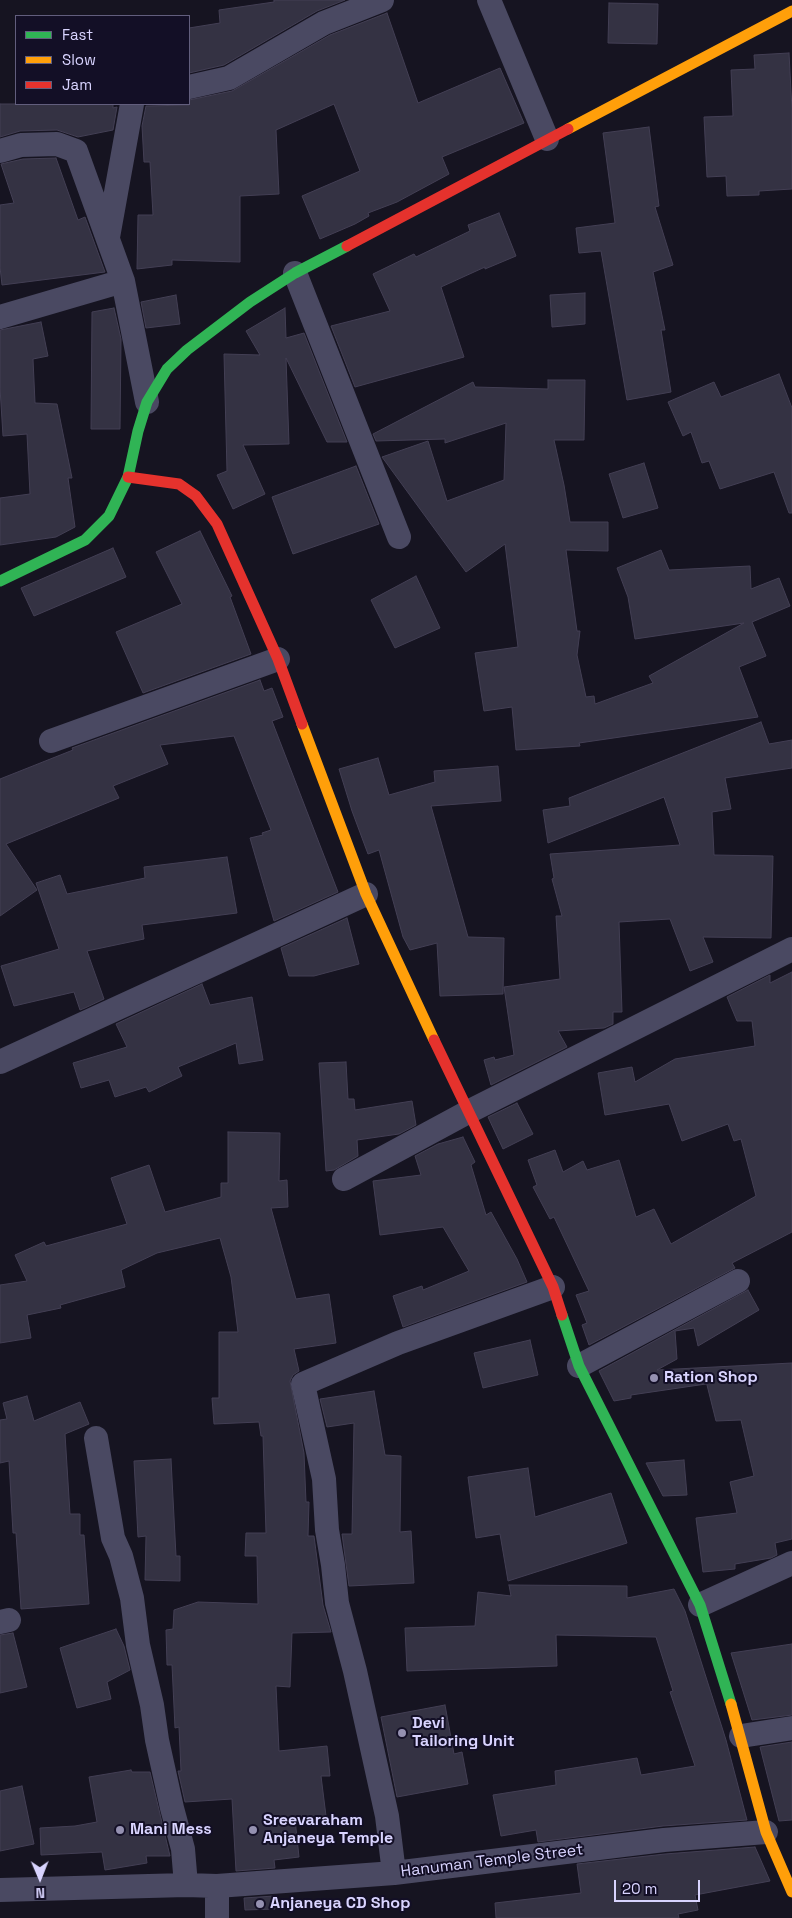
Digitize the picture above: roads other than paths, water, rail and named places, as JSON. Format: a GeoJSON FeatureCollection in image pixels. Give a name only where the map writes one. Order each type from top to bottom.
{"type":"FeatureCollection","features":[{"type":"Feature","properties":{"kind":"street"},"geometry":{"type":"LineString","coordinates":[[190,87],[229,78],[324,23],[382,0]]}},
{"type":"Feature","properties":{"kind":"street"},"geometry":{"type":"LineString","coordinates":[[489,0],[547,139]]}},
{"type":"Feature","properties":{"kind":"street"},"geometry":{"type":"LineString","coordinates":[[0,581],[86,540],[109,516],[128,477],[138,431],[147,402],[167,369],[187,350],[250,302],[294,274],[792,10]]}},
{"type":"Feature","properties":{"kind":"street"},"geometry":{"type":"LineString","coordinates":[[108,239],[132,105]]}},
{"type":"Feature","properties":{"kind":"street"},"geometry":{"type":"LineString","coordinates":[[0,151],[21,145],[57,144],[76,151],[123,281],[147,402]]}},
{"type":"Feature","properties":{"kind":"street"},"geometry":{"type":"LineString","coordinates":[[294,274],[399,537]]}},
{"type":"Feature","properties":{"kind":"street"},"geometry":{"type":"LineString","coordinates":[[0,317],[123,281]]}},
{"type":"Feature","properties":{"kind":"street"},"geometry":{"type":"LineString","coordinates":[[128,477],[179,484],[196,496],[217,524],[278,659],[366,894],[468,1112],[553,1287],[579,1366],[700,1605],[741,1736],[766,1832],[792,1892]]}},
{"type":"Feature","properties":{"kind":"street"},"geometry":{"type":"LineString","coordinates":[[51,741],[278,659]]}},
{"type":"Feature","properties":{"kind":"street"},"geometry":{"type":"LineString","coordinates":[[0,1062],[366,894]]}},
{"type":"Feature","properties":{"kind":"street"},"geometry":{"type":"LineString","coordinates":[[344,1179],[468,1112],[792,949]]}},
{"type":"Feature","properties":{"kind":"street"},"geometry":{"type":"LineString","coordinates":[[579,1366],[738,1280]]}},
{"type":"Feature","properties":{"kind":"street"},"geometry":{"type":"LineString","coordinates":[[394,1874],[387,1816],[355,1671],[337,1602],[327,1530],[324,1479],[303,1384],[398,1343],[553,1287]]}},
{"type":"Feature","properties":{"kind":"street"},"geometry":{"type":"LineString","coordinates":[[96,1438],[113,1538],[121,1556],[132,1598],[138,1645],[152,1705],[157,1740],[183,1849],[186,1885]]}},
{"type":"Feature","properties":{"kind":"street"},"geometry":{"type":"LineString","coordinates":[[700,1605],[792,1563]]}},
{"type":"Feature","properties":{"kind":"street"},"geometry":{"type":"LineString","coordinates":[[741,1736],[792,1728]]}},
{"type":"Feature","properties":{"kind":"street","name":"Hanuman Temple Street"},"geometry":{"type":"LineString","coordinates":[[0,1890],[186,1885],[218,1886],[394,1874],[664,1840],[766,1832]]}},
{"type":"Feature","properties":{"kind":"street"},"geometry":{"type":"LineString","coordinates":[[216,1918],[218,1886]]}},
{"type":"Feature","properties":{"kind":"place","name":"Ration Shop"},"geometry":{"type":"Point","coordinates":[654,1378]}},
{"type":"Feature","properties":{"kind":"place","name":"Devi Tailoring Unit"},"geometry":{"type":"Point","coordinates":[402,1733]}},
{"type":"Feature","properties":{"kind":"place","name":"Mani Mess"},"geometry":{"type":"Point","coordinates":[120,1830]}},
{"type":"Feature","properties":{"kind":"place","name":"Sreevaraham Anjaneya Temple"},"geometry":{"type":"Point","coordinates":[253,1830]}},
{"type":"Feature","properties":{"kind":"place","name":"Anjaneya CD Shop"},"geometry":{"type":"Point","coordinates":[260,1904]}}]}
